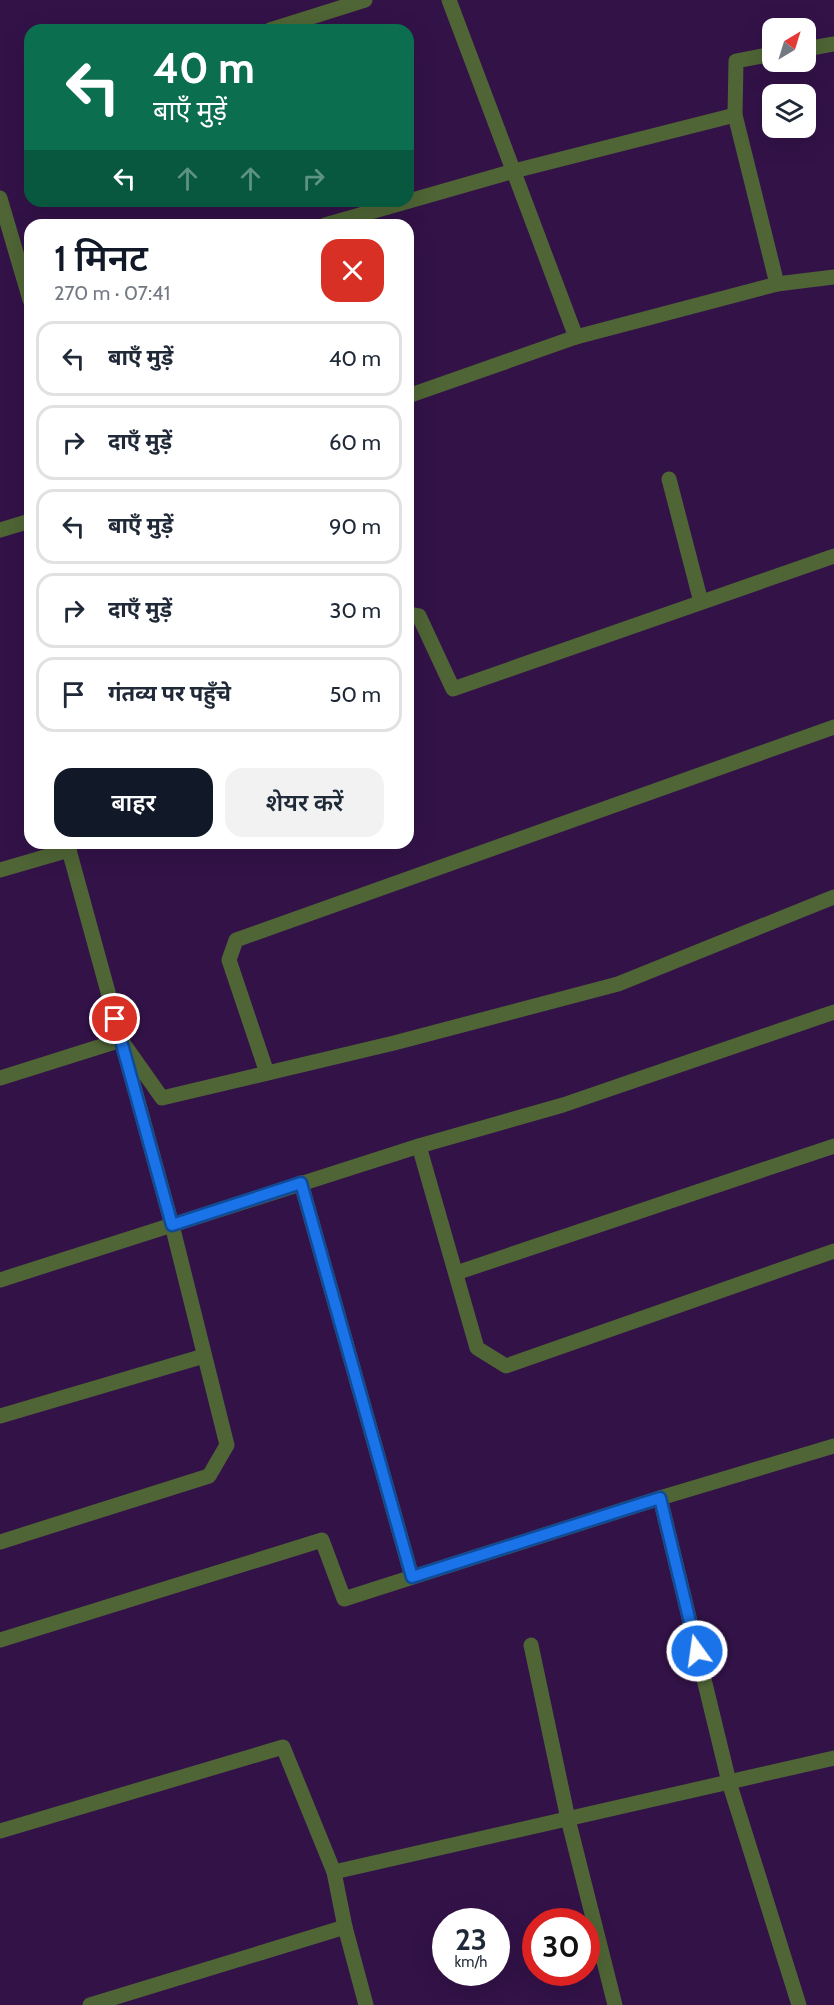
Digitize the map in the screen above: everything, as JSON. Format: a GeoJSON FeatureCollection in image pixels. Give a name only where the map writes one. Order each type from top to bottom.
{"type":"FeatureCollection","features":[{"type":"Feature","properties":{"kind":"street"},"geometry":{"type":"LineString","coordinates":[[289,24],[365,0]]}},
{"type":"Feature","properties":{"kind":"street"},"geometry":{"type":"LineString","coordinates":[[449,0],[576,337]]}},
{"type":"Feature","properties":{"kind":"street"},"geometry":{"type":"LineString","coordinates":[[816,47],[834,44]]}},
{"type":"Feature","properties":{"kind":"street"},"geometry":{"type":"LineString","coordinates":[[762,56],[736,61],[735,115],[777,284]]}},
{"type":"Feature","properties":{"kind":"street"},"geometry":{"type":"LineString","coordinates":[[414,200],[514,171],[735,115]]}},
{"type":"Feature","properties":{"kind":"street"},"geometry":{"type":"LineString","coordinates":[[0,198],[24,280]]}},
{"type":"Feature","properties":{"kind":"street"},"geometry":{"type":"LineString","coordinates":[[346,219],[388,207]]}},
{"type":"Feature","properties":{"kind":"street"},"geometry":{"type":"LineString","coordinates":[[414,394],[576,337],[777,284],[834,277]]}},
{"type":"Feature","properties":{"kind":"street"},"geometry":{"type":"LineString","coordinates":[[669,479],[701,602]]}},
{"type":"Feature","properties":{"kind":"street"},"geometry":{"type":"LineString","coordinates":[[0,530],[24,523]]}},
{"type":"Feature","properties":{"kind":"street"},"geometry":{"type":"LineString","coordinates":[[414,615],[419,616],[453,689],[834,556]]}},
{"type":"Feature","properties":{"kind":"street"},"geometry":{"type":"LineString","coordinates":[[267,1073],[229,960],[236,940],[834,727]]}},
{"type":"Feature","properties":{"kind":"street"},"geometry":{"type":"LineString","coordinates":[[0,870],[62,849]]}},
{"type":"Feature","properties":{"kind":"street"},"geometry":{"type":"LineString","coordinates":[[0,1542],[208,1476],[227,1444],[172,1225],[69,849]]}},
{"type":"Feature","properties":{"kind":"street"},"geometry":{"type":"LineString","coordinates":[[121,1040],[162,1098],[405,1040],[618,984],[834,897]]}},
{"type":"Feature","properties":{"kind":"street"},"geometry":{"type":"LineString","coordinates":[[0,1280],[419,1146],[563,1105],[834,1012]]}},
{"type":"Feature","properties":{"kind":"street"},"geometry":{"type":"LineString","coordinates":[[0,1078],[121,1040]]}},
{"type":"Feature","properties":{"kind":"street"},"geometry":{"type":"LineString","coordinates":[[419,1146],[477,1348],[506,1366],[834,1251]]}},
{"type":"Feature","properties":{"kind":"street"},"geometry":{"type":"LineString","coordinates":[[456,1273],[834,1146]]}},
{"type":"Feature","properties":{"kind":"street"},"geometry":{"type":"LineString","coordinates":[[301,1183],[412,1577]]}},
{"type":"Feature","properties":{"kind":"street"},"geometry":{"type":"LineString","coordinates":[[0,1416],[204,1356]]}},
{"type":"Feature","properties":{"kind":"street"},"geometry":{"type":"LineString","coordinates":[[0,1641],[322,1540],[344,1599],[660,1498],[834,1446]]}},
{"type":"Feature","properties":{"kind":"street"},"geometry":{"type":"LineString","coordinates":[[660,1498],[729,1782],[799,2005]]}},
{"type":"Feature","properties":{"kind":"street"},"geometry":{"type":"LineString","coordinates":[[531,1645],[568,1819],[615,2005]]}},
{"type":"Feature","properties":{"kind":"street"},"geometry":{"type":"LineString","coordinates":[[0,1831],[283,1747],[334,1872],[345,1927],[366,2005]]}},
{"type":"Feature","properties":{"kind":"street"},"geometry":{"type":"LineString","coordinates":[[334,1872],[834,1758]]}},
{"type":"Feature","properties":{"kind":"street"},"geometry":{"type":"LineString","coordinates":[[90,2005],[345,1927]]}},
{"type":"Feature","properties":{"kind":"route"},"geometry":{"type":"LineString","coordinates":[[115,1019],[172,1225],[301,1183],[412,1577],[660,1498],[697,1651]]}}]}
